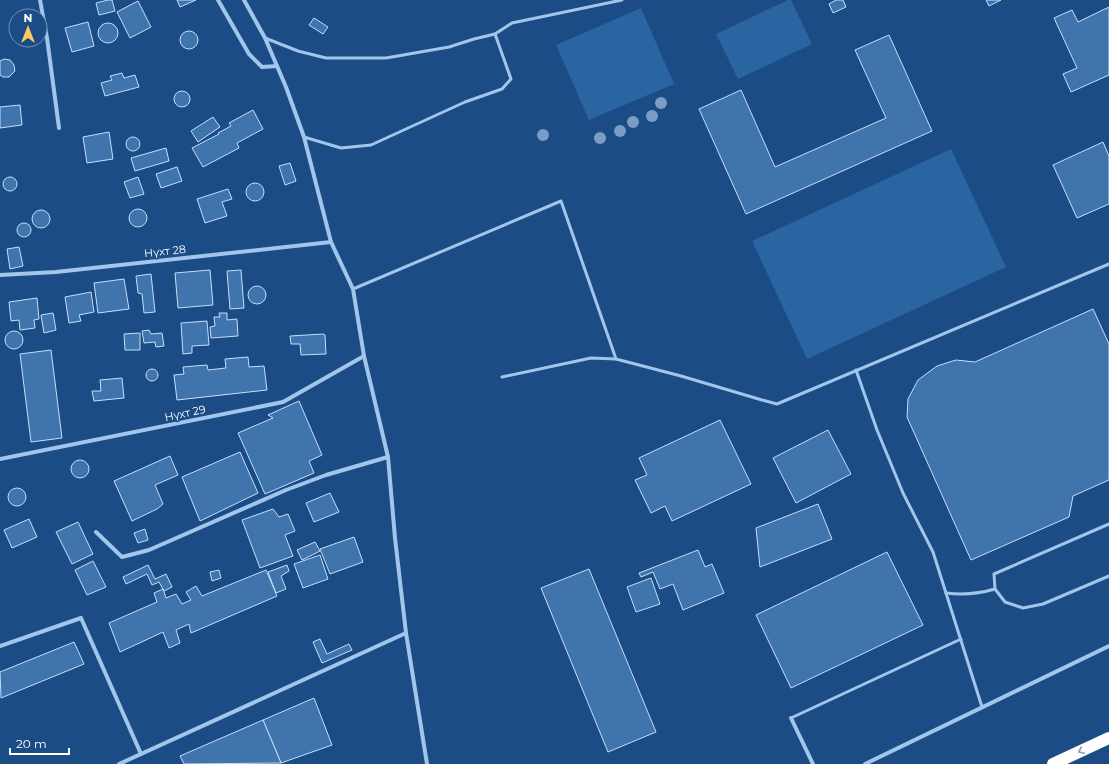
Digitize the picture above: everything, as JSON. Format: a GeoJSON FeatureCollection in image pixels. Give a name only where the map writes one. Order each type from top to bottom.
{"type":"FeatureCollection","features":[{"type":"Feature","properties":{"kind":"highway"},"geometry":{"type":"LineString","coordinates":[[1054,764],[1109,738]]}},
{"type":"Feature","properties":{"kind":"street"},"geometry":{"type":"LineString","coordinates":[[40,0],[47,38],[59,128]]}},
{"type":"Feature","properties":{"kind":"street"},"geometry":{"type":"LineString","coordinates":[[218,0],[249,54],[262,67],[277,66]]}},
{"type":"Feature","properties":{"kind":"street"},"geometry":{"type":"LineString","coordinates":[[244,0],[265,38],[304,137],[331,242],[353,289],[364,356],[388,457],[395,538],[406,633],[427,764]]}},
{"type":"Feature","properties":{"kind":"street","name":"Нүхт 28"},"geometry":{"type":"LineString","coordinates":[[0,275],[56,272],[331,242]]}},
{"type":"Feature","properties":{"kind":"street","name":"Нүхт 29"},"geometry":{"type":"LineString","coordinates":[[0,459],[283,402],[364,356]]}},
{"type":"Feature","properties":{"kind":"street"},"geometry":{"type":"LineString","coordinates":[[96,532],[122,557],[149,550],[286,490],[326,475],[388,457]]}},
{"type":"Feature","properties":{"kind":"street"},"geometry":{"type":"LineString","coordinates":[[0,646],[81,618],[142,754]]}},
{"type":"Feature","properties":{"kind":"street"},"geometry":{"type":"LineString","coordinates":[[119,764],[406,633]]}},
{"type":"Feature","properties":{"kind":"street"},"geometry":{"type":"LineString","coordinates":[[865,764],[1109,646]]}},
{"type":"Feature","properties":{"kind":"street"},"geometry":{"type":"LineString","coordinates":[[791,718],[813,764]]}},
{"type":"Feature","properties":{"kind":"lane"},"geometry":{"type":"LineString","coordinates":[[265,38],[298,51],[326,58],[386,58],[448,48],[474,39],[495,34],[512,23],[622,0]]}},
{"type":"Feature","properties":{"kind":"lane"},"geometry":{"type":"LineString","coordinates":[[304,137],[341,148],[371,146],[465,102],[502,89],[511,79],[495,34]]}},
{"type":"Feature","properties":{"kind":"lane"},"geometry":{"type":"LineString","coordinates":[[353,289],[561,201],[616,359]]}},
{"type":"Feature","properties":{"kind":"lane"},"geometry":{"type":"LineString","coordinates":[[502,377],[591,358],[616,359],[777,404],[1109,264]]}},
{"type":"Feature","properties":{"kind":"lane"},"geometry":{"type":"LineString","coordinates":[[856,370],[877,430],[903,493],[933,552],[982,707]]}},
{"type":"Feature","properties":{"kind":"lane"},"geometry":{"type":"LineString","coordinates":[[1109,524],[994,574],[995,589],[1005,602],[1023,608],[1043,604],[1109,576]]}},
{"type":"Feature","properties":{"kind":"lane"},"geometry":{"type":"LineString","coordinates":[[946,593],[963,595],[995,589]]}},
{"type":"Feature","properties":{"kind":"lane"},"geometry":{"type":"LineString","coordinates":[[791,718],[961,639]]}},
{"type":"Feature","properties":{"kind":"shaded area"},"geometry":{"type":"Polygon","coordinates":[[[788,0],[791,0],[812,44],[738,79],[716,34],[788,0]]]}},
{"type":"Feature","properties":{"kind":"shaded area"},"geometry":{"type":"Polygon","coordinates":[[[641,8],[674,84],[589,120],[556,45],[641,8]]]}},
{"type":"Feature","properties":{"kind":"shaded area"},"geometry":{"type":"Polygon","coordinates":[[[951,149],[1006,267],[807,359],[752,241],[951,149]]]}},
{"type":"Feature","properties":{"kind":"building"},"geometry":{"type":"Polygon","coordinates":[[[112,0],[115,11],[99,15],[96,3],[112,0]]]}},
{"type":"Feature","properties":{"kind":"building"},"geometry":{"type":"Polygon","coordinates":[[[177,0],[196,0],[180,7],[177,0]]]}},
{"type":"Feature","properties":{"kind":"building"},"geometry":{"type":"Polygon","coordinates":[[[836,0],[843,0],[846,7],[833,13],[829,4],[836,0]]]}},
{"type":"Feature","properties":{"kind":"building"},"geometry":{"type":"Polygon","coordinates":[[[986,0],[1001,0],[989,6],[986,0]]]}},
{"type":"Feature","properties":{"kind":"building"},"geometry":{"type":"Polygon","coordinates":[[[138,1],[151,27],[130,38],[117,12],[138,1]]]}},
{"type":"Feature","properties":{"kind":"building"},"geometry":{"type":"Polygon","coordinates":[[[1109,7],[1109,75],[1071,92],[1063,74],[1077,68],[1054,18],[1072,10],[1078,22],[1109,7]]]}},
{"type":"Feature","properties":{"kind":"building"},"geometry":{"type":"Polygon","coordinates":[[[314,18],[328,27],[323,34],[309,25],[314,18]]]}},
{"type":"Feature","properties":{"kind":"building"},"geometry":{"type":"Polygon","coordinates":[[[88,22],[94,46],[72,52],[65,28],[88,22]]]}},
{"type":"Feature","properties":{"kind":"building"},"geometry":{"type":"Polygon","coordinates":[[[104,23],[112,23],[118,29],[118,37],[112,43],[104,43],[98,37],[98,29],[104,23]]]}},
{"type":"Feature","properties":{"kind":"building"},"geometry":{"type":"Polygon","coordinates":[[[189,31],[195,34],[198,40],[195,46],[189,49],[183,46],[180,40],[183,34],[189,31]]]}},
{"type":"Feature","properties":{"kind":"building"},"geometry":{"type":"Polygon","coordinates":[[[889,35],[932,131],[746,214],[699,109],[741,90],[775,167],[886,118],[855,50],[889,35]]]}},
{"type":"Feature","properties":{"kind":"building"},"geometry":{"type":"Polygon","coordinates":[[[4,59],[10,60],[14,65],[15,71],[9,77],[3,77],[0,75],[0,61],[4,59]]]}},
{"type":"Feature","properties":{"kind":"building"},"geometry":{"type":"Polygon","coordinates":[[[122,73],[124,78],[135,75],[139,87],[105,96],[101,83],[112,80],[110,76],[122,73]]]}},
{"type":"Feature","properties":{"kind":"building"},"geometry":{"type":"Polygon","coordinates":[[[182,91],[189,96],[190,99],[185,106],[182,107],[175,102],[174,99],[179,92],[182,91]]]}},
{"type":"Feature","properties":{"kind":"building"},"geometry":{"type":"Polygon","coordinates":[[[20,105],[22,125],[0,128],[0,107],[20,105]]]}},
{"type":"Feature","properties":{"kind":"building"},"geometry":{"type":"Polygon","coordinates":[[[253,110],[263,129],[237,143],[239,148],[203,167],[192,148],[219,134],[218,133],[231,126],[229,123],[253,110]]]}},
{"type":"Feature","properties":{"kind":"building"},"geometry":{"type":"Polygon","coordinates":[[[213,117],[220,127],[198,142],[191,131],[213,117]]]}},
{"type":"Feature","properties":{"kind":"building"},"geometry":{"type":"Polygon","coordinates":[[[109,132],[113,159],[87,163],[83,137],[109,132]]]}},
{"type":"Feature","properties":{"kind":"building"},"geometry":{"type":"Polygon","coordinates":[[[133,137],[138,139],[140,144],[138,149],[133,151],[128,149],[126,144],[128,139],[133,137]]]}},
{"type":"Feature","properties":{"kind":"building"},"geometry":{"type":"Polygon","coordinates":[[[1103,142],[1109,156],[1109,204],[1077,218],[1053,165],[1103,142]]]}},
{"type":"Feature","properties":{"kind":"building"},"geometry":{"type":"Polygon","coordinates":[[[166,148],[169,161],[135,171],[131,158],[166,148]]]}},
{"type":"Feature","properties":{"kind":"building"},"geometry":{"type":"Polygon","coordinates":[[[290,163],[296,181],[285,185],[279,166],[290,163]]]}},
{"type":"Feature","properties":{"kind":"building"},"geometry":{"type":"Polygon","coordinates":[[[177,167],[182,181],[161,188],[156,174],[177,167]]]}},
{"type":"Feature","properties":{"kind":"building"},"geometry":{"type":"Polygon","coordinates":[[[10,177],[15,179],[17,184],[15,189],[10,191],[5,189],[3,184],[5,179],[10,177]]]}},
{"type":"Feature","properties":{"kind":"building"},"geometry":{"type":"Polygon","coordinates":[[[138,177],[144,194],[130,198],[124,182],[138,177]]]}},
{"type":"Feature","properties":{"kind":"building"},"geometry":{"type":"Polygon","coordinates":[[[255,183],[261,186],[264,192],[261,198],[255,201],[249,198],[246,192],[249,186],[255,183]]]}},
{"type":"Feature","properties":{"kind":"building"},"geometry":{"type":"Polygon","coordinates":[[[228,189],[232,199],[222,202],[227,216],[205,223],[197,199],[228,189]]]}},
{"type":"Feature","properties":{"kind":"building"},"geometry":{"type":"Polygon","coordinates":[[[138,209],[144,212],[147,218],[144,224],[138,227],[132,224],[129,218],[132,212],[138,209]]]}},
{"type":"Feature","properties":{"kind":"building"},"geometry":{"type":"Polygon","coordinates":[[[41,210],[47,213],[50,219],[47,225],[41,228],[35,225],[32,219],[35,213],[41,210]]]}},
{"type":"Feature","properties":{"kind":"building"},"geometry":{"type":"Polygon","coordinates":[[[24,223],[29,225],[31,230],[29,235],[24,237],[19,235],[17,230],[19,225],[24,223]]]}},
{"type":"Feature","properties":{"kind":"building"},"geometry":{"type":"Polygon","coordinates":[[[19,247],[23,266],[10,269],[7,249],[19,247]]]}},
{"type":"Feature","properties":{"kind":"building"},"geometry":{"type":"Polygon","coordinates":[[[210,270],[213,305],[178,308],[175,273],[210,270]]]}},
{"type":"Feature","properties":{"kind":"building"},"geometry":{"type":"Polygon","coordinates":[[[241,270],[244,308],[230,309],[227,271],[241,270]]]}},
{"type":"Feature","properties":{"kind":"building"},"geometry":{"type":"Polygon","coordinates":[[[151,274],[155,312],[144,313],[142,294],[138,293],[136,276],[151,274]]]}},
{"type":"Feature","properties":{"kind":"building"},"geometry":{"type":"Polygon","coordinates":[[[124,279],[129,309],[98,313],[94,283],[124,279]]]}},
{"type":"Feature","properties":{"kind":"building"},"geometry":{"type":"Polygon","coordinates":[[[257,286],[263,289],[266,295],[263,301],[257,304],[251,301],[248,295],[251,289],[257,286]]]}},
{"type":"Feature","properties":{"kind":"building"},"geometry":{"type":"Polygon","coordinates":[[[91,292],[94,312],[79,315],[81,321],[69,323],[65,297],[91,292]]]}},
{"type":"Feature","properties":{"kind":"building"},"geometry":{"type":"Polygon","coordinates":[[[37,298],[39,319],[34,320],[35,328],[20,330],[19,320],[11,321],[9,302],[37,298]]]}},
{"type":"Feature","properties":{"kind":"building"},"geometry":{"type":"Polygon","coordinates":[[[1093,309],[1109,344],[1109,480],[1073,496],[1069,517],[971,560],[907,417],[908,399],[918,380],[937,366],[956,360],[975,362],[1093,309]]]}},
{"type":"Feature","properties":{"kind":"building"},"geometry":{"type":"Polygon","coordinates":[[[53,313],[56,330],[44,333],[41,315],[53,313]]]}},
{"type":"Feature","properties":{"kind":"building"},"geometry":{"type":"Polygon","coordinates":[[[219,313],[227,313],[227,320],[237,319],[238,336],[211,338],[210,327],[215,326],[214,317],[220,317],[219,313]]]}},
{"type":"Feature","properties":{"kind":"building"},"geometry":{"type":"Polygon","coordinates":[[[207,321],[209,345],[192,346],[192,353],[183,354],[181,323],[207,321]]]}},
{"type":"Feature","properties":{"kind":"building"},"geometry":{"type":"Polygon","coordinates":[[[149,330],[151,334],[162,333],[164,346],[156,347],[155,342],[144,343],[142,331],[149,330]]]}},
{"type":"Feature","properties":{"kind":"building"},"geometry":{"type":"Polygon","coordinates":[[[14,331],[20,334],[23,340],[20,346],[14,349],[8,346],[5,340],[8,334],[14,331]]]}},
{"type":"Feature","properties":{"kind":"building"},"geometry":{"type":"Polygon","coordinates":[[[140,333],[140,350],[125,350],[124,334],[140,333]]]}},
{"type":"Feature","properties":{"kind":"building"},"geometry":{"type":"Polygon","coordinates":[[[325,335],[326,354],[301,355],[300,344],[291,344],[290,336],[325,335]]]}},
{"type":"Feature","properties":{"kind":"building"},"geometry":{"type":"Polygon","coordinates":[[[51,350],[62,438],[31,442],[20,354],[51,350]]]}},
{"type":"Feature","properties":{"kind":"building"},"geometry":{"type":"Polygon","coordinates":[[[248,357],[249,367],[264,366],[267,390],[177,400],[174,375],[184,374],[183,367],[207,365],[208,370],[226,368],[225,359],[248,357]]]}},
{"type":"Feature","properties":{"kind":"building"},"geometry":{"type":"Polygon","coordinates":[[[150,369],[154,369],[158,375],[154,381],[150,381],[146,377],[146,373],[150,369]]]}},
{"type":"Feature","properties":{"kind":"building"},"geometry":{"type":"Polygon","coordinates":[[[122,378],[124,398],[94,401],[92,391],[101,391],[100,380],[122,378]]]}},
{"type":"Feature","properties":{"kind":"building"},"geometry":{"type":"Polygon","coordinates":[[[299,401],[322,455],[309,461],[314,473],[265,494],[238,433],[273,418],[268,415],[299,401]]]}},
{"type":"Feature","properties":{"kind":"building"},"geometry":{"type":"Polygon","coordinates":[[[720,420],[751,484],[672,521],[665,506],[651,513],[635,480],[647,475],[639,458],[720,420]]]}},
{"type":"Feature","properties":{"kind":"building"},"geometry":{"type":"Polygon","coordinates":[[[828,430],[851,474],[796,503],[773,458],[828,430]]]}},
{"type":"Feature","properties":{"kind":"building"},"geometry":{"type":"Polygon","coordinates":[[[240,452],[258,493],[200,521],[182,477],[240,452]]]}},
{"type":"Feature","properties":{"kind":"building"},"geometry":{"type":"Polygon","coordinates":[[[170,456],[178,475],[155,485],[163,504],[157,509],[132,521],[114,481],[170,456]]]}},
{"type":"Feature","properties":{"kind":"building"},"geometry":{"type":"Polygon","coordinates":[[[80,460],[86,463],[89,469],[86,475],[80,478],[74,475],[71,469],[74,463],[80,460]]]}},
{"type":"Feature","properties":{"kind":"building"},"geometry":{"type":"Polygon","coordinates":[[[17,488],[23,491],[26,497],[23,503],[17,506],[11,503],[8,497],[11,491],[17,488]]]}},
{"type":"Feature","properties":{"kind":"building"},"geometry":{"type":"Polygon","coordinates":[[[330,493],[339,512],[314,522],[306,503],[330,493]]]}},
{"type":"Feature","properties":{"kind":"building"},"geometry":{"type":"Polygon","coordinates":[[[818,504],[832,539],[760,567],[756,528],[818,504]]]}},
{"type":"Feature","properties":{"kind":"building"},"geometry":{"type":"Polygon","coordinates":[[[273,509],[279,517],[288,514],[295,531],[285,535],[293,556],[260,568],[242,520],[273,509]]]}},
{"type":"Feature","properties":{"kind":"building"},"geometry":{"type":"Polygon","coordinates":[[[29,519],[37,537],[12,548],[4,530],[29,519]]]}},
{"type":"Feature","properties":{"kind":"building"},"geometry":{"type":"Polygon","coordinates":[[[78,522],[93,554],[72,564],[56,532],[78,522]]]}},
{"type":"Feature","properties":{"kind":"building"},"geometry":{"type":"Polygon","coordinates":[[[145,529],[148,540],[138,543],[134,533],[145,529]]]}},
{"type":"Feature","properties":{"kind":"building"},"geometry":{"type":"Polygon","coordinates":[[[354,537],[363,562],[330,574],[320,549],[354,537]]]}},
{"type":"Feature","properties":{"kind":"building"},"geometry":{"type":"Polygon","coordinates":[[[315,542],[320,551],[302,560],[297,550],[315,542]]]}},
{"type":"Feature","properties":{"kind":"building"},"geometry":{"type":"Polygon","coordinates":[[[698,550],[705,567],[712,564],[724,593],[683,610],[673,584],[660,589],[653,572],[641,577],[639,573],[698,550]]]}},
{"type":"Feature","properties":{"kind":"building"},"geometry":{"type":"Polygon","coordinates":[[[887,552],[923,625],[791,688],[756,615],[887,552]]]}},
{"type":"Feature","properties":{"kind":"building"},"geometry":{"type":"Polygon","coordinates":[[[320,555],[328,579],[303,588],[294,564],[320,555]]]}},
{"type":"Feature","properties":{"kind":"building"},"geometry":{"type":"Polygon","coordinates":[[[93,561],[106,587],[87,595],[75,570],[93,561]]]}},
{"type":"Feature","properties":{"kind":"building"},"geometry":{"type":"Polygon","coordinates":[[[148,565],[155,579],[166,574],[172,587],[164,591],[159,582],[152,585],[147,574],[126,584],[123,577],[148,565]]]}},
{"type":"Feature","properties":{"kind":"building"},"geometry":{"type":"Polygon","coordinates":[[[287,565],[289,571],[281,576],[286,589],[276,593],[268,572],[287,565]]]}},
{"type":"Feature","properties":{"kind":"building"},"geometry":{"type":"Polygon","coordinates":[[[589,569],[656,732],[608,752],[541,588],[589,569]]]}},
{"type":"Feature","properties":{"kind":"building"},"geometry":{"type":"Polygon","coordinates":[[[219,570],[221,578],[212,581],[210,572],[219,570]]]}},
{"type":"Feature","properties":{"kind":"building"},"geometry":{"type":"Polygon","coordinates":[[[266,570],[277,596],[191,633],[189,624],[176,630],[180,643],[169,648],[163,632],[120,652],[109,623],[157,602],[154,593],[163,589],[166,598],[176,594],[182,604],[191,600],[186,592],[196,586],[202,596],[266,570]]]}},
{"type":"Feature","properties":{"kind":"building"},"geometry":{"type":"Polygon","coordinates":[[[651,578],[660,604],[636,612],[627,587],[651,578]]]}},
{"type":"Feature","properties":{"kind":"building"},"geometry":{"type":"Polygon","coordinates":[[[320,639],[327,654],[349,644],[352,650],[322,663],[313,642],[320,639]]]}},
{"type":"Feature","properties":{"kind":"building"},"geometry":{"type":"Polygon","coordinates":[[[74,642],[84,664],[1,698],[0,672],[74,642]]]}},
{"type":"Feature","properties":{"kind":"building"},"geometry":{"type":"Polygon","coordinates":[[[314,698],[332,745],[281,763],[263,720],[314,698]]]}},
{"type":"Feature","properties":{"kind":"building"},"geometry":{"type":"Polygon","coordinates":[[[263,720],[281,763],[184,764],[180,756],[263,720]]]}}]}
